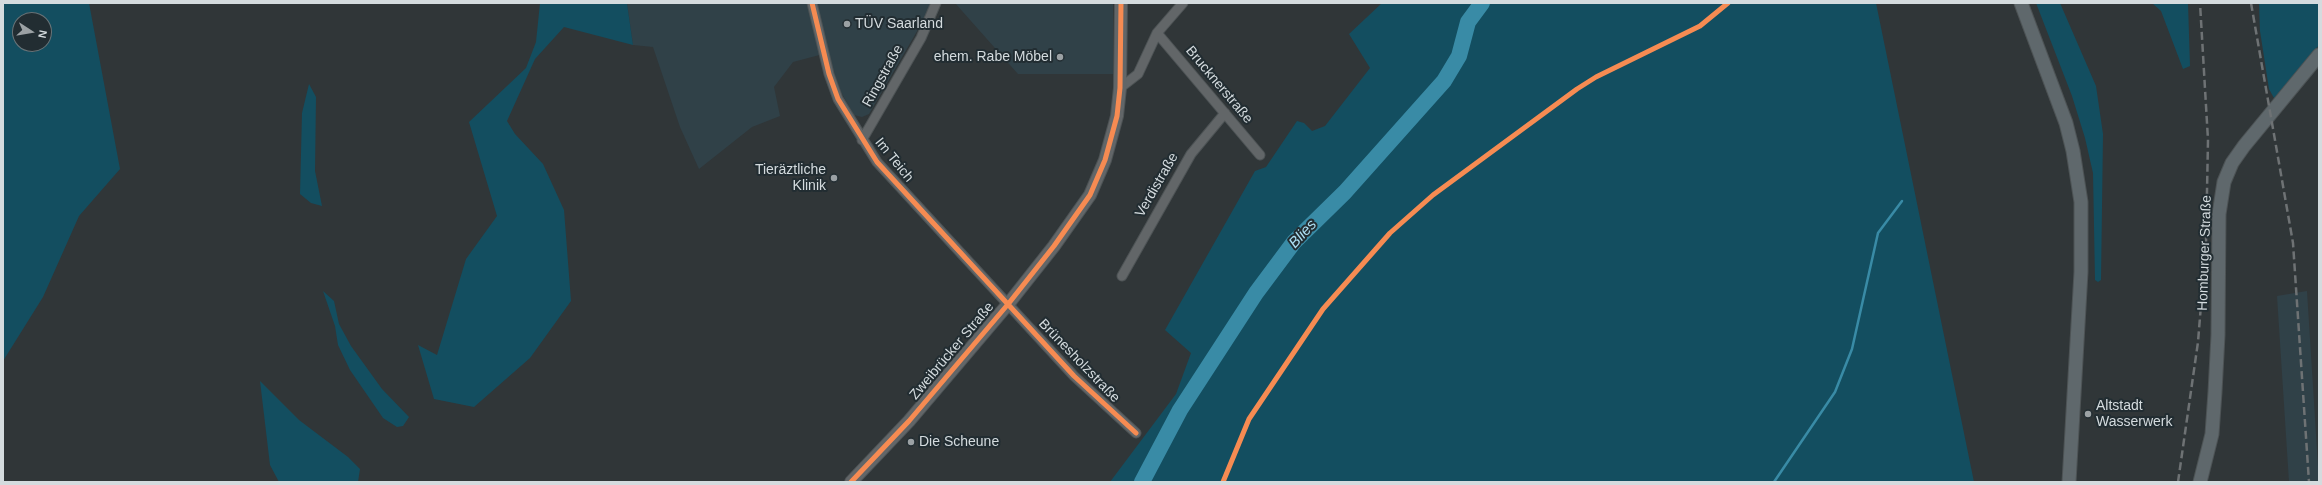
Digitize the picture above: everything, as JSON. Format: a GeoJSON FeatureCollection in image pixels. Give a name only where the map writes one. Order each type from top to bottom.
{"type":"FeatureCollection","features":[{"type":"Feature","properties":{"kind":"main road"},"geometry":{"type":"LineString","coordinates":[[2021,3],[2066,123],[2078,179],[2082,240],[2069,482]]}},
{"type":"Feature","properties":{"kind":"main road","name":"Homburger Straße"},"geometry":{"type":"LineString","coordinates":[[2200,482],[2212,434],[2218,335],[2219,214],[2224,182],[2232,163],[2244,146],[2319,55]]}},
{"type":"Feature","properties":{"kind":"street","name":"Im Teich"},"geometry":{"type":"LineString","coordinates":[[812,3],[829,74],[838,99],[862,140],[877,162],[900,188],[1008,302]]}},
{"type":"Feature","properties":{"kind":"street","name":"Ringstraße"},"geometry":{"type":"LineString","coordinates":[[862,140],[921,38],[936,3]]}},
{"type":"Feature","properties":{"kind":"street","name":"Zweibrücker Straße"},"geometry":{"type":"LineString","coordinates":[[851,482],[934,392],[1054,246],[1090,195],[1105,160],[1112,138],[1120,88],[1121,3]]}},
{"type":"Feature","properties":{"kind":"street"},"geometry":{"type":"LineString","coordinates":[[1120,88],[1138,74],[1157,33],[1183,3]]}},
{"type":"Feature","properties":{"kind":"street","name":"Brucknerstraße"},"geometry":{"type":"LineString","coordinates":[[1157,33],[1260,155]]}},
{"type":"Feature","properties":{"kind":"street","name":"Verdistraße"},"geometry":{"type":"LineString","coordinates":[[1122,276],[1192,154],[1225,114]]}},
{"type":"Feature","properties":{"kind":"street","name":"Brünesholzstraße"},"geometry":{"type":"LineString","coordinates":[[1008,302],[1074,376],[1136,433]]}},
{"type":"Feature","properties":{"kind":"shaded area"},"geometry":{"type":"Polygon","coordinates":[[[3,3],[89,3],[120,169],[79,216],[43,297],[3,361],[3,3]]]}},
{"type":"Feature","properties":{"kind":"shaded area"},"geometry":{"type":"Polygon","coordinates":[[[540,3],[627,3],[633,45],[564,27],[535,59],[507,121],[515,134],[543,164],[564,210],[571,301],[530,358],[474,407],[434,399],[418,345],[437,355],[466,259],[497,216],[469,122],[526,68],[536,42],[540,3]]]}},
{"type":"Feature","properties":{"kind":"shaded area"},"geometry":{"type":"Polygon","coordinates":[[[627,3],[930,3],[927,14],[869,114],[862,117],[854,115],[841,92],[827,53],[793,62],[774,87],[780,116],[752,127],[699,169],[680,127],[653,47],[633,45],[627,3]]]}},
{"type":"Feature","properties":{"kind":"shaded area"},"geometry":{"type":"Polygon","coordinates":[[[955,3],[1113,3],[1113,74],[1018,74],[955,3]]]}},
{"type":"Feature","properties":{"kind":"shaded area"},"geometry":{"type":"Polygon","coordinates":[[[1382,3],[1876,3],[1974,482],[1110,482],[1176,394],[1191,353],[1165,330],[1255,171],[1266,167],[1297,121],[1304,123],[1312,131],[1325,126],[1370,68],[1349,34],[1382,3]]]}},
{"type":"Feature","properties":{"kind":"shaded area"},"geometry":{"type":"Polygon","coordinates":[[[2036,3],[2060,3],[2096,86],[2103,134],[2101,280],[2098,282],[2095,280],[2093,173],[2085,138],[2072,96],[2036,3]]]}},
{"type":"Feature","properties":{"kind":"shaded area"},"geometry":{"type":"Polygon","coordinates":[[[2152,3],[2188,3],[2190,66],[2183,69],[2161,11],[2152,3]]]}},
{"type":"Feature","properties":{"kind":"shaded area"},"geometry":{"type":"Polygon","coordinates":[[[2259,3],[2319,3],[2319,45],[2275,100],[2269,89],[2260,31],[2259,3]]]}},
{"type":"Feature","properties":{"kind":"shaded area"},"geometry":{"type":"Polygon","coordinates":[[[309,84],[316,97],[315,171],[322,206],[311,203],[300,194],[302,113],[309,84]]]}},
{"type":"Feature","properties":{"kind":"shaded area"},"geometry":{"type":"Polygon","coordinates":[[[323,291],[334,301],[339,324],[351,346],[382,389],[409,417],[403,426],[397,427],[383,418],[350,370],[338,345],[335,326],[323,291]]]}},
{"type":"Feature","properties":{"kind":"shaded area"},"geometry":{"type":"Polygon","coordinates":[[[2307,291],[2319,482],[2289,482],[2277,296],[2307,291]]]}},
{"type":"Feature","properties":{"kind":"shaded area"},"geometry":{"type":"Polygon","coordinates":[[[260,381],[299,420],[348,457],[360,469],[358,482],[279,482],[270,465],[260,381]]]}},
{"type":"Feature","properties":{"kind":"waterway","name":"Blies"},"geometry":{"type":"LineString","coordinates":[[1142,482],[1180,410],[1256,293],[1294,242],[1345,192],[1444,81],[1459,56],[1468,22],[1482,3]]}},
{"type":"Feature","properties":{"kind":"waterway"},"geometry":{"type":"LineString","coordinates":[[1774,482],[1835,392],[1852,349],[1878,233],[1902,201]]}},
{"type":"Feature","properties":{"kind":"railway"},"geometry":{"type":"LineString","coordinates":[[2178,482],[2198,342],[2206,243],[2208,140],[2200,3]]}},
{"type":"Feature","properties":{"kind":"railway"},"geometry":{"type":"LineString","coordinates":[[2251,3],[2293,243],[2309,482]]}},
{"type":"Feature","properties":{"kind":"cycle path"},"geometry":{"type":"LineString","coordinates":[[812,3],[829,74],[838,99],[877,162],[1074,376],[1136,433]]}},
{"type":"Feature","properties":{"kind":"cycle path"},"geometry":{"type":"LineString","coordinates":[[851,482],[909,421],[1009,303],[1054,246],[1090,195],[1105,160],[1117,116],[1120,88],[1121,3]]}},
{"type":"Feature","properties":{"kind":"cycle path"},"geometry":{"type":"LineString","coordinates":[[1223,482],[1249,419],[1323,309],[1390,233],[1433,195],[1577,89],[1596,77],[1700,26],[1728,3]]}},
{"type":"Feature","properties":{"kind":"place","name":"TÜV Saarland"},"geometry":{"type":"Point","coordinates":[847,24]}},
{"type":"Feature","properties":{"kind":"place","name":"ehem. Rabe Möbel"},"geometry":{"type":"Point","coordinates":[1060,57]}},
{"type":"Feature","properties":{"kind":"place","name":"Tieräztliche Klinik"},"geometry":{"type":"Point","coordinates":[834,178]}},
{"type":"Feature","properties":{"kind":"place","name":"Altstadt Wasserwerk"},"geometry":{"type":"Point","coordinates":[2088,414]}},
{"type":"Feature","properties":{"kind":"place","name":"Die Scheune"},"geometry":{"type":"Point","coordinates":[911,442]}}]}
